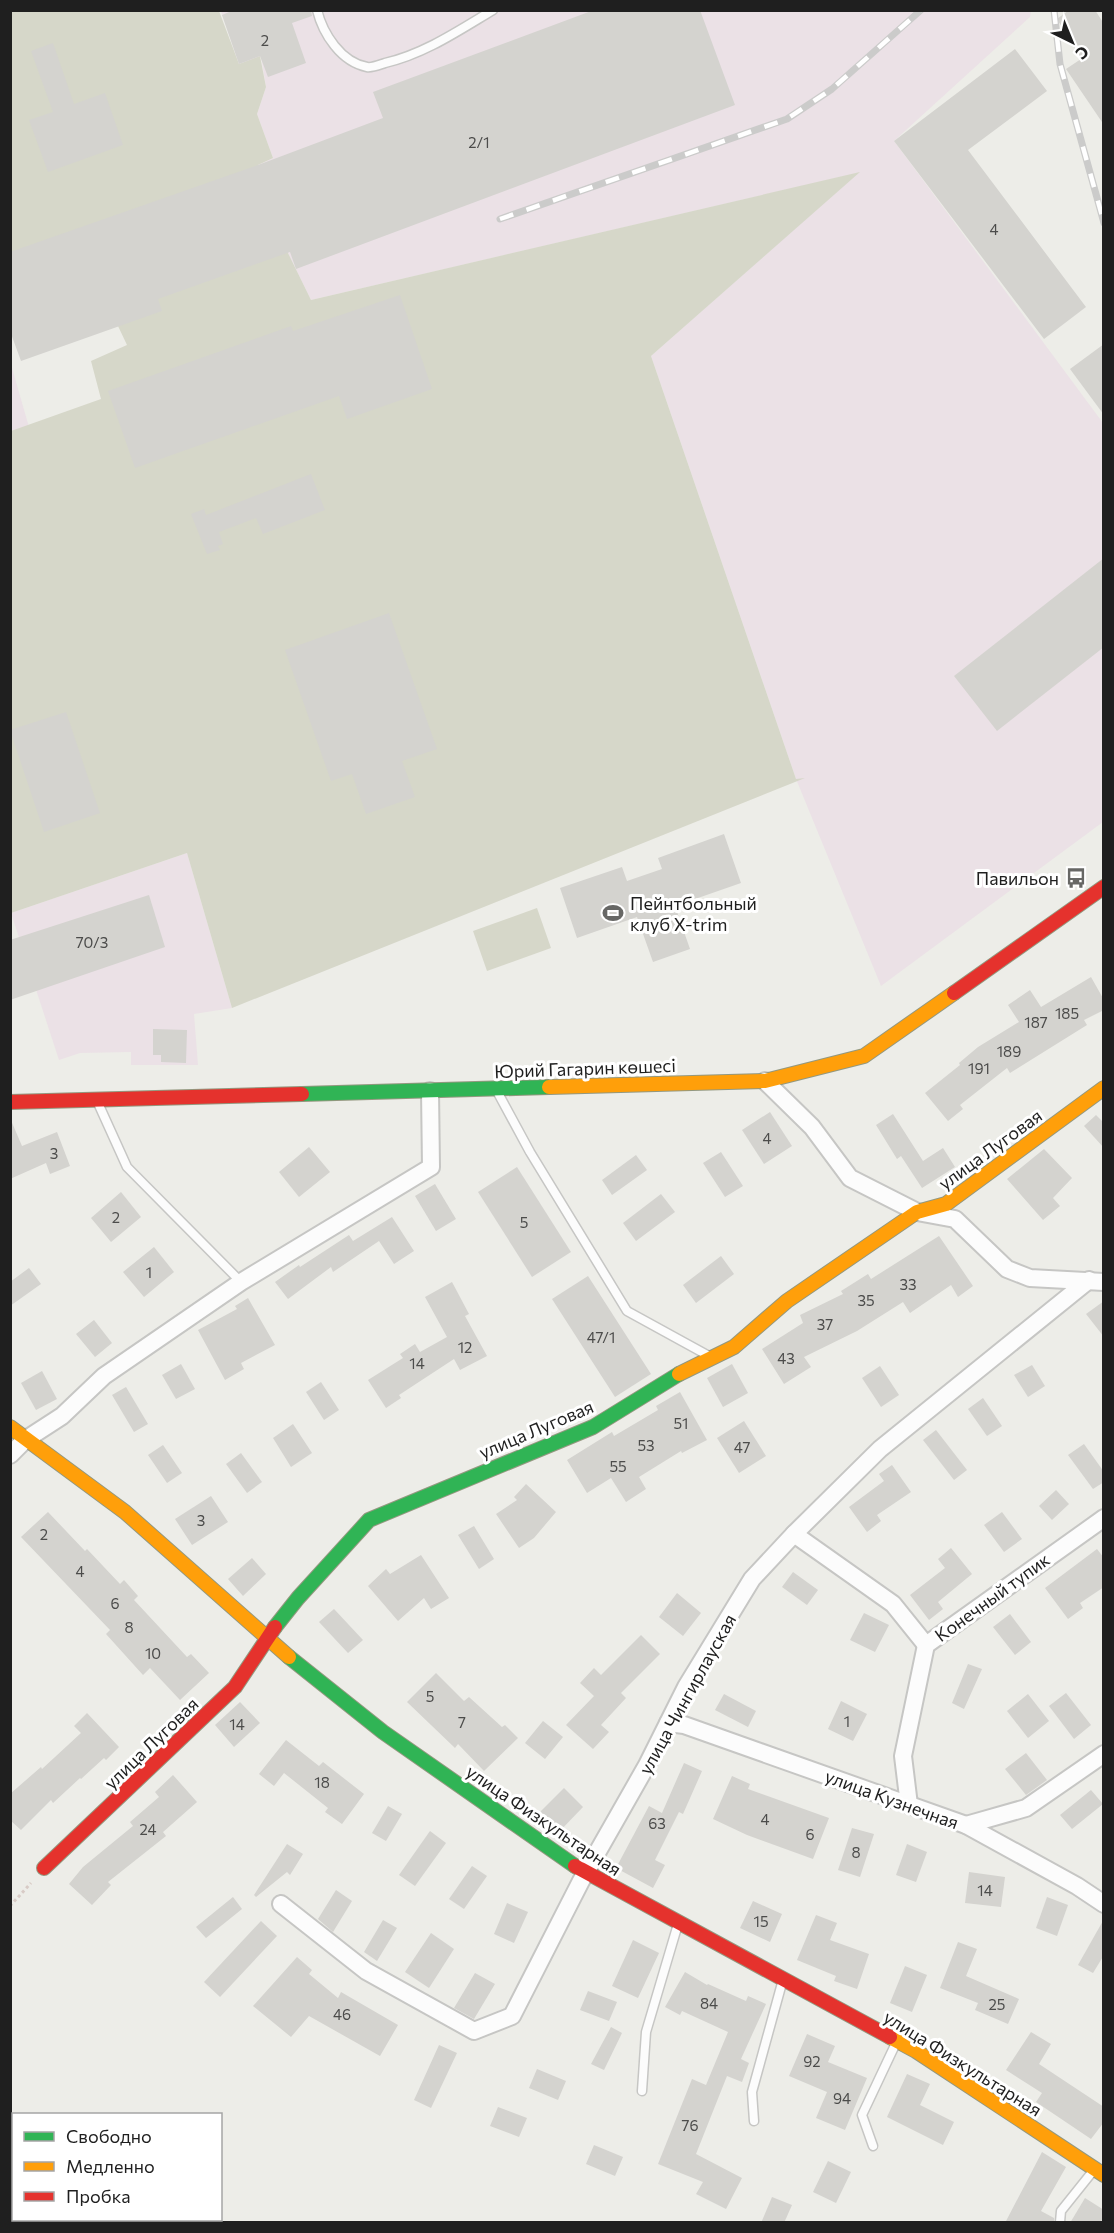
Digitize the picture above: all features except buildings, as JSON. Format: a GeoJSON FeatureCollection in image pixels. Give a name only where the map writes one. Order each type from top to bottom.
{"type":"FeatureCollection","features":[{"type":"Feature","properties":{"kind":"street","name":"Юрий Гагарин көшесі"},"geometry":{"type":"LineString","coordinates":[[10,1102],[765,1081],[864,1056],[1104,887]]}},
{"type":"Feature","properties":{"kind":"street"},"geometry":{"type":"LineString","coordinates":[[765,1081],[812,1127],[850,1178],[917,1212],[955,1219],[1007,1269],[1018,1274],[1030,1278],[1096,1281]]}},
{"type":"Feature","properties":{"kind":"street","name":"улица Луговая"},"geometry":{"type":"LineString","coordinates":[[44,1868],[102,1816],[236,1687],[266,1638],[297,1598],[369,1520],[592,1427],[682,1372],[734,1347],[787,1301],[917,1212],[946,1204],[1104,1088]]}},
{"type":"Feature","properties":{"kind":"street"},"geometry":{"type":"LineString","coordinates":[[10,1455],[25,1440],[62,1416],[104,1376],[241,1281],[431,1167],[430,1090]]}},
{"type":"Feature","properties":{"kind":"street","name":"улица Чингирлауская"},"geometry":{"type":"LineString","coordinates":[[281,1904],[366,1971],[474,2031],[512,2016],[586,1873],[647,1765],[686,1687],[753,1579],[794,1534],[880,1449],[1096,1281]]}},
{"type":"Feature","properties":{"kind":"street","name":"улица Физкультарная"},"geometry":{"type":"LineString","coordinates":[[10,1427],[125,1512],[266,1638],[383,1732],[586,1873],[916,2050],[1099,2172]]}},
{"type":"Feature","properties":{"kind":"street","name":"Конечный тупик"},"geometry":{"type":"LineString","coordinates":[[909,1805],[903,1756],[926,1645],[1104,1518]]}},
{"type":"Feature","properties":{"kind":"street"},"geometry":{"type":"LineString","coordinates":[[794,1534],[893,1604],[926,1645]]}},
{"type":"Feature","properties":{"kind":"street","name":"улица Кузнечная"},"geometry":{"type":"LineString","coordinates":[[668,1723],[684,1725],[966,1825],[1077,1886],[1104,1904]]}},
{"type":"Feature","properties":{"kind":"street"},"geometry":{"type":"LineString","coordinates":[[966,1825],[1026,1808],[1104,1754]]}},
{"type":"Feature","properties":{"kind":"lane"},"geometry":{"type":"LineString","coordinates":[[317,10],[329,39],[349,60],[369,67],[399,60],[432,46],[493,10]]}},
{"type":"Feature","properties":{"kind":"lane"},"geometry":{"type":"LineString","coordinates":[[496,1089],[530,1152],[627,1311],[712,1358]]}},
{"type":"Feature","properties":{"kind":"lane"},"geometry":{"type":"LineString","coordinates":[[96,1100],[127,1167],[241,1281]]}},
{"type":"Feature","properties":{"kind":"lane"},"geometry":{"type":"LineString","coordinates":[[642,2091],[646,2032],[678,1923]]}},
{"type":"Feature","properties":{"kind":"lane"},"geometry":{"type":"LineString","coordinates":[[754,2121],[752,2092],[783,1979]]}},
{"type":"Feature","properties":{"kind":"lane"},"geometry":{"type":"LineString","coordinates":[[873,2146],[862,2115],[897,2040]]}},
{"type":"Feature","properties":{"kind":"lane"},"geometry":{"type":"LineString","coordinates":[[1060,2223],[1061,2211],[1099,2172]]}},
{"type":"Feature","properties":{"kind":"path"},"geometry":{"type":"LineString","coordinates":[[10,1906],[44,1868]]}},
{"type":"Feature","properties":{"kind":"shaded area"},"geometry":{"type":"Polygon","coordinates":[[[10,11],[219,11],[239,64],[260,56],[266,87],[257,114],[273,158],[258,165],[288,253],[311,300],[860,172],[651,356],[796,779],[805,778],[232,1008],[187,853],[11,913],[11,431],[101,399],[91,361],[127,345],[118,326],[11,331],[10,11]]]}},
{"type":"Feature","properties":{"kind":"shaded area"},"geometry":{"type":"Polygon","coordinates":[[[221,11],[1031,11],[1030,17],[894,141],[1103,423],[1103,822],[881,986],[796,779],[651,356],[858,173],[311,300],[288,253],[258,165],[273,158],[257,114],[266,87],[261,57],[239,64],[221,11]]]}},
{"type":"Feature","properties":{"kind":"shaded area"},"geometry":{"type":"Polygon","coordinates":[[[10,361],[29,427],[11,431],[10,431],[10,361]]]}},
{"type":"Feature","properties":{"kind":"shaded area"},"geometry":{"type":"Polygon","coordinates":[[[187,853],[232,1008],[194,1014],[198,1065],[131,1065],[131,1052],[80,1053],[59,1060],[11,913],[187,853]]]}},
{"type":"Feature","properties":{"kind":"shaded area"},"geometry":{"type":"Polygon","coordinates":[[[537,908],[551,948],[487,971],[473,931],[537,908]]]}},
{"type":"Feature","properties":{"kind":"railway"},"geometry":{"type":"LineString","coordinates":[[500,219],[787,119],[832,89],[921,10]]}},
{"type":"Feature","properties":{"kind":"railway"},"geometry":{"type":"LineString","coordinates":[[1054,10],[1060,64],[1104,223]]}},
{"type":"Feature","properties":{"kind":"traffic: fast"},"geometry":{"type":"LineString","coordinates":[[302,1094],[549,1087]]}},
{"type":"Feature","properties":{"kind":"traffic: fast"},"geometry":{"type":"LineString","coordinates":[[275,1627],[298,1598],[369,1520],[593,1427],[679,1374]]}},
{"type":"Feature","properties":{"kind":"traffic: fast"},"geometry":{"type":"LineString","coordinates":[[289,1657],[383,1732],[575,1866]]}},
{"type":"Feature","properties":{"kind":"traffic: slow"},"geometry":{"type":"LineString","coordinates":[[549,1087],[765,1081],[864,1056],[954,993]]}},
{"type":"Feature","properties":{"kind":"traffic: slow"},"geometry":{"type":"LineString","coordinates":[[679,1374],[734,1347],[787,1301],[917,1212],[946,1204],[1104,1088]]}},
{"type":"Feature","properties":{"kind":"traffic: slow"},"geometry":{"type":"LineString","coordinates":[[10,1427],[125,1512],[289,1657]]}},
{"type":"Feature","properties":{"kind":"traffic: slow"},"geometry":{"type":"LineString","coordinates":[[890,2037],[916,2051],[1104,2175]]}},
{"type":"Feature","properties":{"kind":"traffic: jam"},"geometry":{"type":"LineString","coordinates":[[954,993],[1104,887]]}},
{"type":"Feature","properties":{"kind":"traffic: jam"},"geometry":{"type":"LineString","coordinates":[[10,1102],[302,1094]]}},
{"type":"Feature","properties":{"kind":"traffic: jam"},"geometry":{"type":"LineString","coordinates":[[44,1868],[235,1687],[275,1627]]}},
{"type":"Feature","properties":{"kind":"traffic: jam"},"geometry":{"type":"LineString","coordinates":[[575,1866],[890,2037]]}},
{"type":"Feature","properties":{"kind":"place","name":"Павильон"},"geometry":{"type":"Point","coordinates":[1076,878]}},
{"type":"Feature","properties":{"kind":"place","name":"Пейнтбольный клуб X-trim"},"geometry":{"type":"Point","coordinates":[613,913]}}]}
